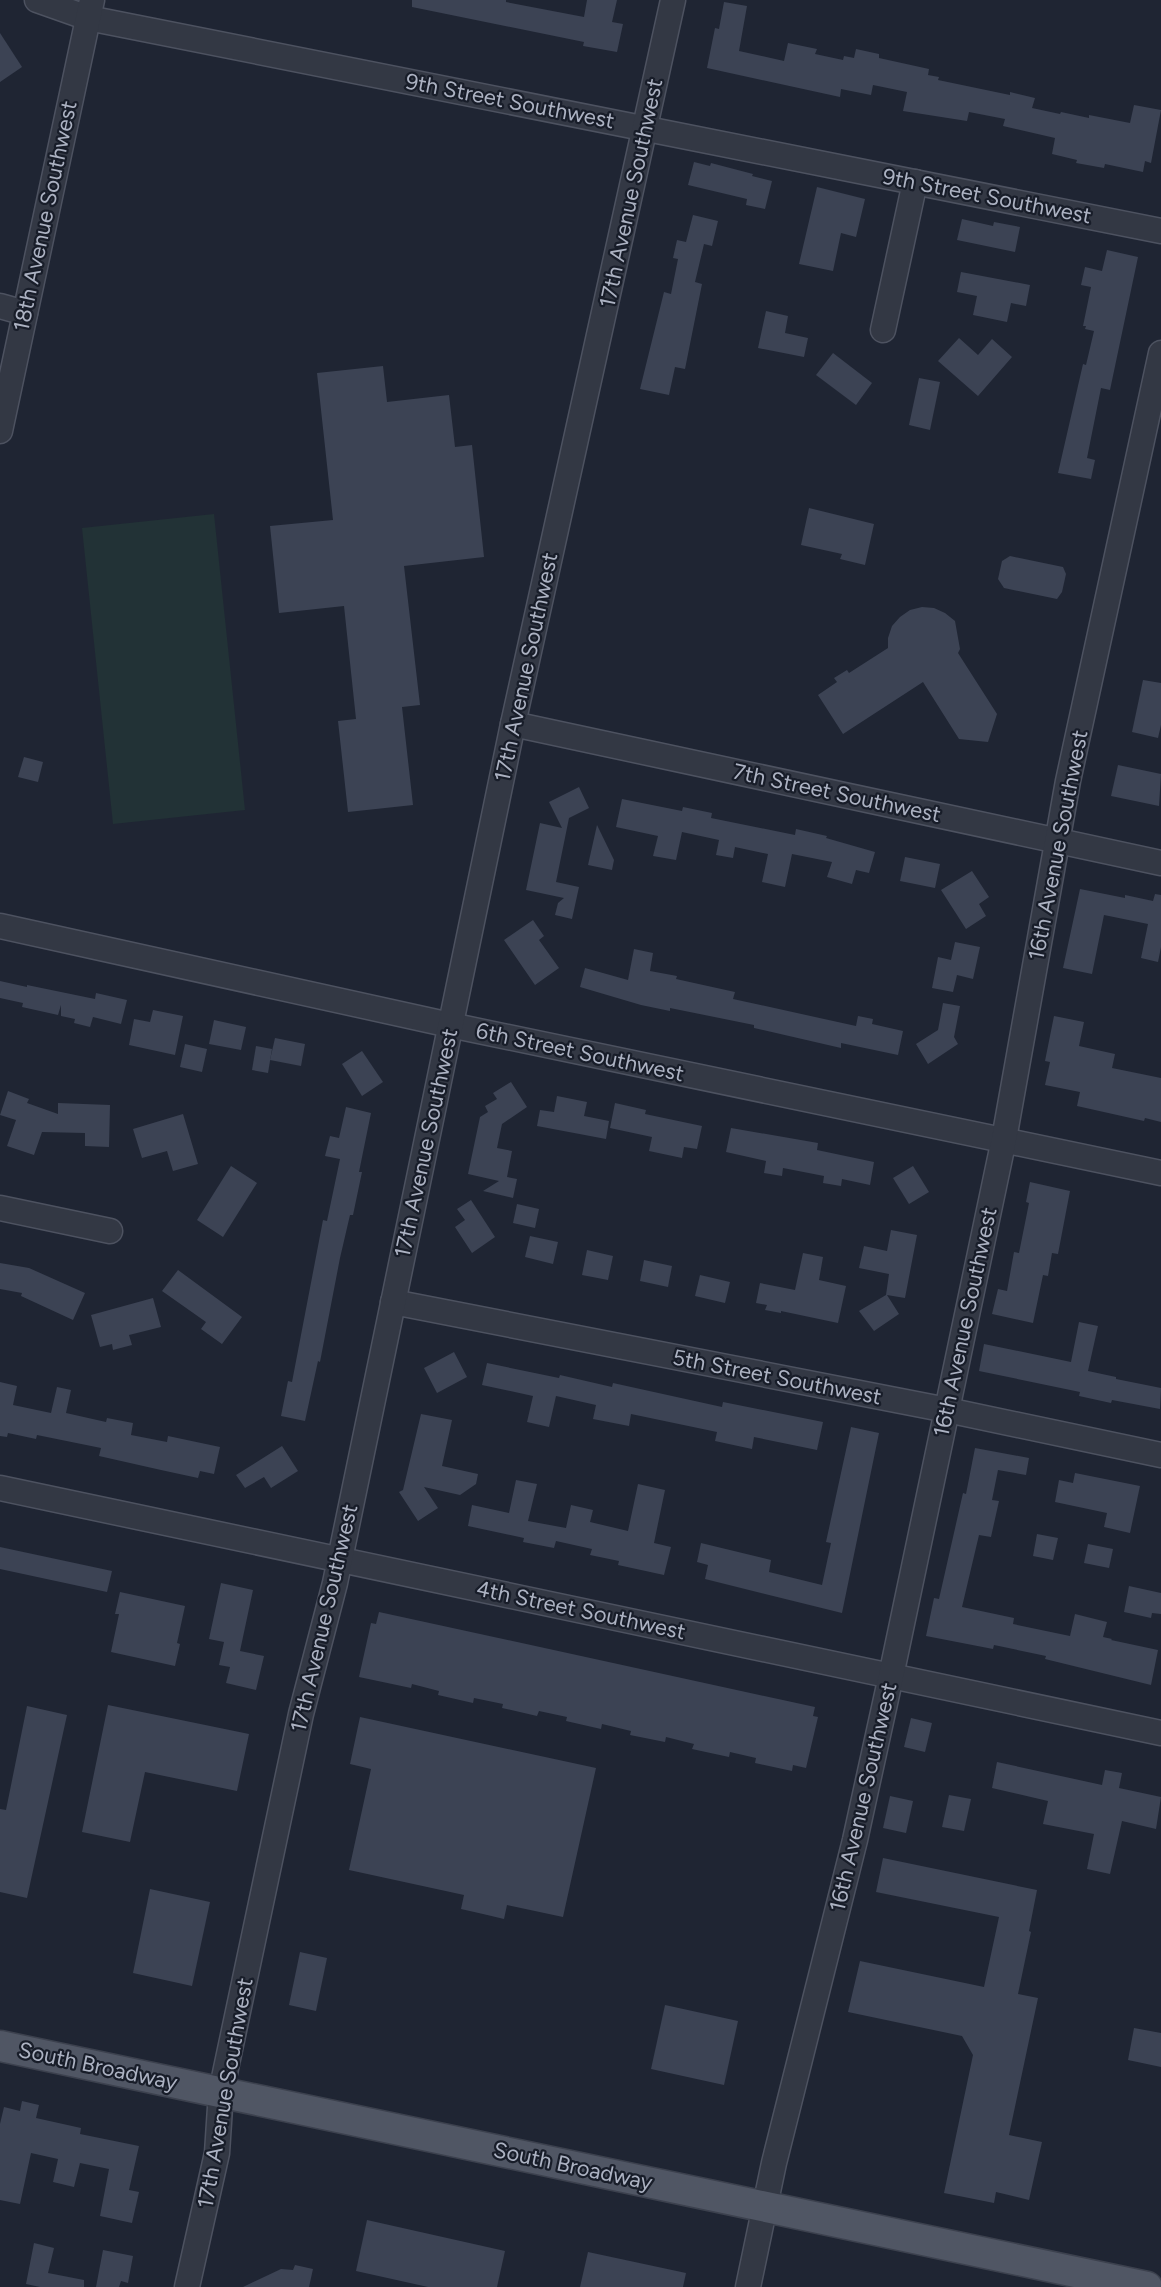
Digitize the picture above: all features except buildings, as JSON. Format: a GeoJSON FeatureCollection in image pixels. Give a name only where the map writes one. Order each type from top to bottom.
{"type":"FeatureCollection","features":[{"type":"Feature","properties":{"kind":"main road","name":"South Broadway"},"geometry":{"type":"LineString","coordinates":[[0,2046],[1146,2287]]}},
{"type":"Feature","properties":{"kind":"street","name":"9th Street Southwest"},"geometry":{"type":"LineString","coordinates":[[37,0],[90,9],[645,128],[1161,231]]}},
{"type":"Feature","properties":{"kind":"street","name":"17th Avenue Southwest"},"geometry":{"type":"LineString","coordinates":[[187,2287],[217,2153],[220,2092],[302,1714],[340,1559],[513,724],[673,0]]}},
{"type":"Feature","properties":{"kind":"street","name":"18th Avenue Southwest"},"geometry":{"type":"LineString","coordinates":[[0,431],[90,9]]}},
{"type":"Feature","properties":{"kind":"street"},"geometry":{"type":"LineString","coordinates":[[883,330],[915,182]]}},
{"type":"Feature","properties":{"kind":"street"},"geometry":{"type":"LineString","coordinates":[[0,306],[25,313]]}},
{"type":"Feature","properties":{"kind":"street","name":"16th Avenue Southwest"},"geometry":{"type":"LineString","coordinates":[[748,2287],[764,2207],[855,1840],[891,1676],[1004,1139],[1058,840],[1161,353]]}},
{"type":"Feature","properties":{"kind":"street","name":"7th Street Southwest"},"geometry":{"type":"LineString","coordinates":[[513,724],[1161,863]]}},
{"type":"Feature","properties":{"kind":"street","name":"6th Street Southwest"},"geometry":{"type":"LineString","coordinates":[[0,926],[450,1025],[1161,1173]]}},
{"type":"Feature","properties":{"kind":"street"},"geometry":{"type":"LineString","coordinates":[[0,1208],[110,1231]]}},
{"type":"Feature","properties":{"kind":"street","name":"5th Street Southwest"},"geometry":{"type":"LineString","coordinates":[[393,1302],[947,1410],[1161,1455]]}},
{"type":"Feature","properties":{"kind":"street","name":"4th Street Southwest"},"geometry":{"type":"LineString","coordinates":[[0,1488],[1161,1733]]}},
{"type":"Feature","properties":{"kind":"shaded area"},"geometry":{"type":"Polygon","coordinates":[[[214,514],[245,810],[113,824],[82,528],[214,514]]]}}]}
